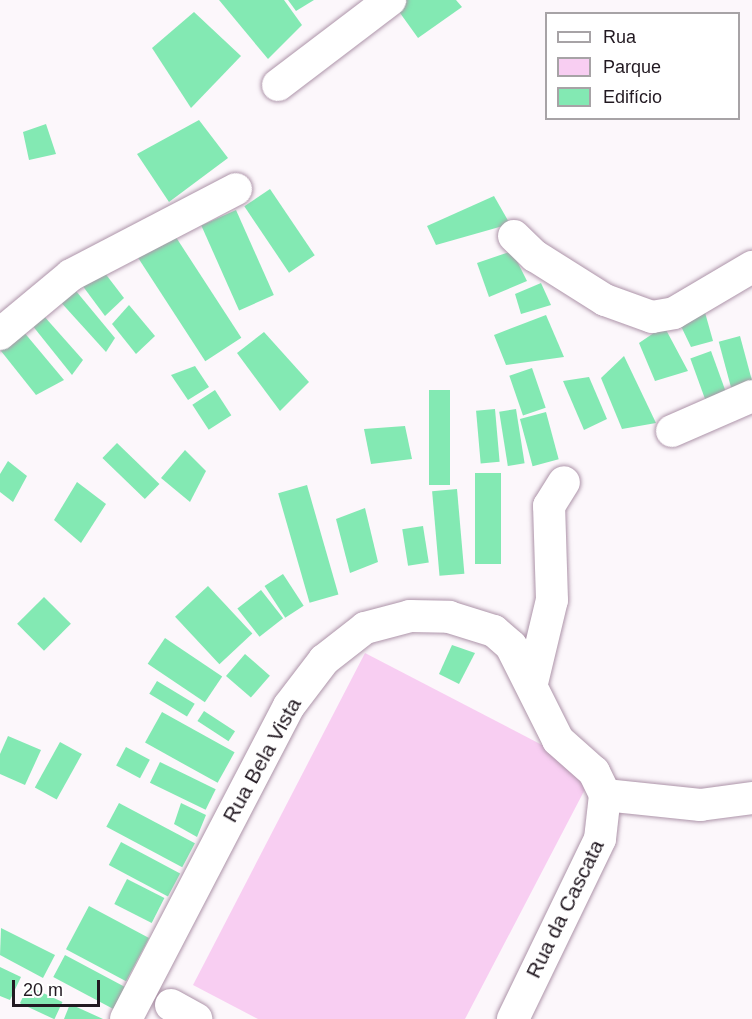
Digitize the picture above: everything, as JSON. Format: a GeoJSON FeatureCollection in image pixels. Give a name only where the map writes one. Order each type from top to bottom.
{"type":"FeatureCollection","features":[{"type":"Feature","properties":{"kind":"street"},"geometry":{"type":"LineString","coordinates":[[278,85],[390,0]]}},
{"type":"Feature","properties":{"kind":"street"},"geometry":{"type":"LineString","coordinates":[[0,334],[71,275],[236,189]]}},
{"type":"Feature","properties":{"kind":"street"},"geometry":{"type":"LineString","coordinates":[[514,236],[535,256],[605,300],[652,317],[675,313],[752,267]]}},
{"type":"Feature","properties":{"kind":"street"},"geometry":{"type":"LineString","coordinates":[[672,431],[752,396]]}},
{"type":"Feature","properties":{"kind":"street"},"geometry":{"type":"LineString","coordinates":[[532,682],[552,600],[549,506],[564,482]]}},
{"type":"Feature","properties":{"kind":"street","name":"Rua Bela Vista"},"geometry":{"type":"LineString","coordinates":[[126,1019],[289,705],[332,654],[365,628],[410,616],[449,617],[494,631],[511,646],[532,682],[558,740],[594,772],[605,795]]}},
{"type":"Feature","properties":{"kind":"street"},"geometry":{"type":"LineString","coordinates":[[605,795],[700,805],[752,798]]}},
{"type":"Feature","properties":{"kind":"street","name":"Rua da Cascata"},"geometry":{"type":"LineString","coordinates":[[513,1019],[600,839],[605,795]]}},
{"type":"Feature","properties":{"kind":"green space"},"geometry":{"type":"Polygon","coordinates":[[[365,653],[594,772],[465,1019],[258,1019],[193,985],[365,653]]]}},
{"type":"Feature","properties":{"kind":"building"},"geometry":{"type":"Polygon","coordinates":[[[219,0],[284,0],[302,25],[268,59],[219,0]]]}},
{"type":"Feature","properties":{"kind":"building"},"geometry":{"type":"Polygon","coordinates":[[[288,0],[314,0],[296,11],[288,0]]]}},
{"type":"Feature","properties":{"kind":"building"},"geometry":{"type":"Polygon","coordinates":[[[403,0],[456,0],[462,7],[418,38],[395,6],[403,0]]]}},
{"type":"Feature","properties":{"kind":"building"},"geometry":{"type":"Polygon","coordinates":[[[194,12],[241,56],[191,108],[152,48],[194,12]]]}},
{"type":"Feature","properties":{"kind":"building"},"geometry":{"type":"Polygon","coordinates":[[[199,120],[228,158],[169,202],[137,154],[199,120]]]}},
{"type":"Feature","properties":{"kind":"building"},"geometry":{"type":"Polygon","coordinates":[[[46,124],[56,154],[29,160],[23,132],[46,124]]]}},
{"type":"Feature","properties":{"kind":"building"},"geometry":{"type":"Polygon","coordinates":[[[270,189],[315,255],[289,273],[244,206],[270,189]]]}},
{"type":"Feature","properties":{"kind":"building"},"geometry":{"type":"Polygon","coordinates":[[[494,196],[510,224],[436,245],[427,226],[494,196]]]}},
{"type":"Feature","properties":{"kind":"building"},"geometry":{"type":"Polygon","coordinates":[[[236,210],[274,295],[239,310],[201,225],[236,210]]]}},
{"type":"Feature","properties":{"kind":"building"},"geometry":{"type":"Polygon","coordinates":[[[170,228],[241,338],[205,361],[134,251],[170,228]]]}},
{"type":"Feature","properties":{"kind":"building"},"geometry":{"type":"Polygon","coordinates":[[[512,251],[527,281],[489,297],[477,263],[512,251]]]}},
{"type":"Feature","properties":{"kind":"building"},"geometry":{"type":"Polygon","coordinates":[[[101,268],[124,298],[105,316],[79,281],[101,268]]]}},
{"type":"Feature","properties":{"kind":"building"},"geometry":{"type":"Polygon","coordinates":[[[541,283],[551,305],[521,314],[515,294],[541,283]]]}},
{"type":"Feature","properties":{"kind":"building"},"geometry":{"type":"Polygon","coordinates":[[[71,285],[115,338],[106,352],[57,298],[71,285]]]}},
{"type":"Feature","properties":{"kind":"building"},"geometry":{"type":"Polygon","coordinates":[[[129,305],[155,336],[136,354],[112,324],[129,305]]]}},
{"type":"Feature","properties":{"kind":"building"},"geometry":{"type":"Polygon","coordinates":[[[704,309],[713,341],[691,347],[679,322],[704,309]]]}},
{"type":"Feature","properties":{"kind":"building"},"geometry":{"type":"Polygon","coordinates":[[[43,315],[83,360],[72,375],[32,325],[43,315]]]}},
{"type":"Feature","properties":{"kind":"building"},"geometry":{"type":"Polygon","coordinates":[[[546,315],[564,357],[506,365],[494,335],[546,315]]]}},
{"type":"Feature","properties":{"kind":"building"},"geometry":{"type":"Polygon","coordinates":[[[664,326],[688,371],[655,381],[639,343],[664,326]]]}},
{"type":"Feature","properties":{"kind":"building"},"geometry":{"type":"Polygon","coordinates":[[[23,331],[64,380],[36,395],[1,351],[23,331]]]}},
{"type":"Feature","properties":{"kind":"building"},"geometry":{"type":"Polygon","coordinates":[[[264,332],[309,382],[280,411],[237,353],[264,332]]]}},
{"type":"Feature","properties":{"kind":"building"},"geometry":{"type":"Polygon","coordinates":[[[740,336],[752,382],[731,388],[719,342],[740,336]]]}},
{"type":"Feature","properties":{"kind":"building"},"geometry":{"type":"Polygon","coordinates":[[[711,351],[727,395],[706,403],[690,359],[711,351]]]}},
{"type":"Feature","properties":{"kind":"building"},"geometry":{"type":"Polygon","coordinates":[[[624,356],[656,423],[622,429],[601,378],[624,356]]]}},
{"type":"Feature","properties":{"kind":"building"},"geometry":{"type":"Polygon","coordinates":[[[195,366],[209,387],[188,400],[171,375],[195,366]]]}},
{"type":"Feature","properties":{"kind":"building"},"geometry":{"type":"Polygon","coordinates":[[[532,368],[546,408],[523,416],[509,376],[532,368]]]}},
{"type":"Feature","properties":{"kind":"building"},"geometry":{"type":"Polygon","coordinates":[[[589,377],[607,419],[584,430],[563,381],[589,377]]]}},
{"type":"Feature","properties":{"kind":"building"},"geometry":{"type":"Polygon","coordinates":[[[215,390],[231,415],[209,430],[192,405],[215,390]]]}},
{"type":"Feature","properties":{"kind":"building"},"geometry":{"type":"Polygon","coordinates":[[[429,390],[450,390],[450,485],[429,485],[429,390]]]}},
{"type":"Feature","properties":{"kind":"building"},"geometry":{"type":"Polygon","coordinates":[[[495,409],[500,462],[481,463],[476,411],[495,409]]]}},
{"type":"Feature","properties":{"kind":"building"},"geometry":{"type":"Polygon","coordinates":[[[516,409],[525,463],[508,466],[499,412],[516,409]]]}},
{"type":"Feature","properties":{"kind":"building"},"geometry":{"type":"Polygon","coordinates":[[[546,412],[559,459],[533,466],[520,419],[546,412]]]}},
{"type":"Feature","properties":{"kind":"building"},"geometry":{"type":"Polygon","coordinates":[[[405,426],[412,459],[371,464],[364,429],[405,426]]]}},
{"type":"Feature","properties":{"kind":"building"},"geometry":{"type":"Polygon","coordinates":[[[117,443],[159,484],[145,499],[102,458],[117,443]]]}},
{"type":"Feature","properties":{"kind":"building"},"geometry":{"type":"Polygon","coordinates":[[[185,450],[206,471],[190,502],[161,478],[185,450]]]}},
{"type":"Feature","properties":{"kind":"building"},"geometry":{"type":"Polygon","coordinates":[[[8,461],[27,476],[13,502],[0,492],[0,474],[8,461]]]}},
{"type":"Feature","properties":{"kind":"building"},"geometry":{"type":"Polygon","coordinates":[[[475,473],[501,473],[501,564],[475,564],[475,473]]]}},
{"type":"Feature","properties":{"kind":"building"},"geometry":{"type":"Polygon","coordinates":[[[77,482],[106,504],[81,543],[54,520],[77,482]]]}},
{"type":"Feature","properties":{"kind":"building"},"geometry":{"type":"Polygon","coordinates":[[[307,485],[338,595],[310,603],[278,493],[307,485]]]}},
{"type":"Feature","properties":{"kind":"building"},"geometry":{"type":"Polygon","coordinates":[[[457,489],[464,574],[440,576],[432,491],[457,489]]]}},
{"type":"Feature","properties":{"kind":"building"},"geometry":{"type":"Polygon","coordinates":[[[365,508],[378,562],[350,573],[336,519],[365,508]]]}},
{"type":"Feature","properties":{"kind":"building"},"geometry":{"type":"Polygon","coordinates":[[[423,526],[429,563],[408,566],[402,529],[423,526]]]}},
{"type":"Feature","properties":{"kind":"building"},"geometry":{"type":"Polygon","coordinates":[[[283,574],[304,606],[285,618],[265,586],[283,574]]]}},
{"type":"Feature","properties":{"kind":"building"},"geometry":{"type":"Polygon","coordinates":[[[208,586],[252,634],[219,664],[175,617],[208,586]]]}},
{"type":"Feature","properties":{"kind":"building"},"geometry":{"type":"Polygon","coordinates":[[[261,590],[283,618],[260,637],[237,608],[261,590]]]}},
{"type":"Feature","properties":{"kind":"building"},"geometry":{"type":"Polygon","coordinates":[[[44,597],[71,624],[44,651],[17,624],[44,597]]]}},
{"type":"Feature","properties":{"kind":"building"},"geometry":{"type":"Polygon","coordinates":[[[165,638],[222,677],[205,702],[148,664],[165,638]]]}},
{"type":"Feature","properties":{"kind":"building"},"geometry":{"type":"Polygon","coordinates":[[[452,645],[475,653],[459,684],[439,674],[452,645]]]}},
{"type":"Feature","properties":{"kind":"building"},"geometry":{"type":"Polygon","coordinates":[[[245,654],[270,676],[251,698],[226,676],[245,654]]]}},
{"type":"Feature","properties":{"kind":"building"},"geometry":{"type":"Polygon","coordinates":[[[157,681],[195,704],[187,717],[149,694],[157,681]]]}},
{"type":"Feature","properties":{"kind":"building"},"geometry":{"type":"Polygon","coordinates":[[[204,711],[235,731],[228,741],[197,721],[204,711]]]}},
{"type":"Feature","properties":{"kind":"building"},"geometry":{"type":"Polygon","coordinates":[[[162,712],[235,752],[218,783],[145,743],[162,712]]]}},
{"type":"Feature","properties":{"kind":"building"},"geometry":{"type":"Polygon","coordinates":[[[8,736],[41,750],[25,785],[0,774],[0,754],[8,736]]]}},
{"type":"Feature","properties":{"kind":"building"},"geometry":{"type":"Polygon","coordinates":[[[60,742],[82,754],[57,800],[35,787],[60,742]]]}},
{"type":"Feature","properties":{"kind":"building"},"geometry":{"type":"Polygon","coordinates":[[[126,747],[150,760],[140,778],[116,766],[126,747]]]}},
{"type":"Feature","properties":{"kind":"building"},"geometry":{"type":"Polygon","coordinates":[[[160,762],[216,789],[206,810],[150,783],[160,762]]]}},
{"type":"Feature","properties":{"kind":"building"},"geometry":{"type":"Polygon","coordinates":[[[119,803],[195,843],[182,867],[106,827],[119,803]]]}},
{"type":"Feature","properties":{"kind":"building"},"geometry":{"type":"Polygon","coordinates":[[[181,803],[206,815],[197,837],[174,824],[181,803]]]}},
{"type":"Feature","properties":{"kind":"building"},"geometry":{"type":"Polygon","coordinates":[[[121,842],[180,873],[168,896],[109,865],[121,842]]]}},
{"type":"Feature","properties":{"kind":"building"},"geometry":{"type":"Polygon","coordinates":[[[127,879],[164,898],[152,923],[114,904],[127,879]]]}},
{"type":"Feature","properties":{"kind":"building"},"geometry":{"type":"Polygon","coordinates":[[[89,906],[149,938],[126,981],[66,949],[89,906]]]}},
{"type":"Feature","properties":{"kind":"building"},"geometry":{"type":"Polygon","coordinates":[[[1,928],[55,955],[43,978],[0,955],[1,928]]]}},
{"type":"Feature","properties":{"kind":"building"},"geometry":{"type":"Polygon","coordinates":[[[65,955],[125,987],[113,1009],[53,977],[65,955]]]}},
{"type":"Feature","properties":{"kind":"building"},"geometry":{"type":"Polygon","coordinates":[[[0,967],[21,977],[10,1000],[0,996],[0,967]]]}},
{"type":"Feature","properties":{"kind":"building"},"geometry":{"type":"Polygon","coordinates":[[[28,986],[62,1002],[55,1019],[20,1003],[28,986]]]}},
{"type":"Feature","properties":{"kind":"building"},"geometry":{"type":"Polygon","coordinates":[[[70,1004],[103,1019],[64,1019],[70,1004]]]}}]}
